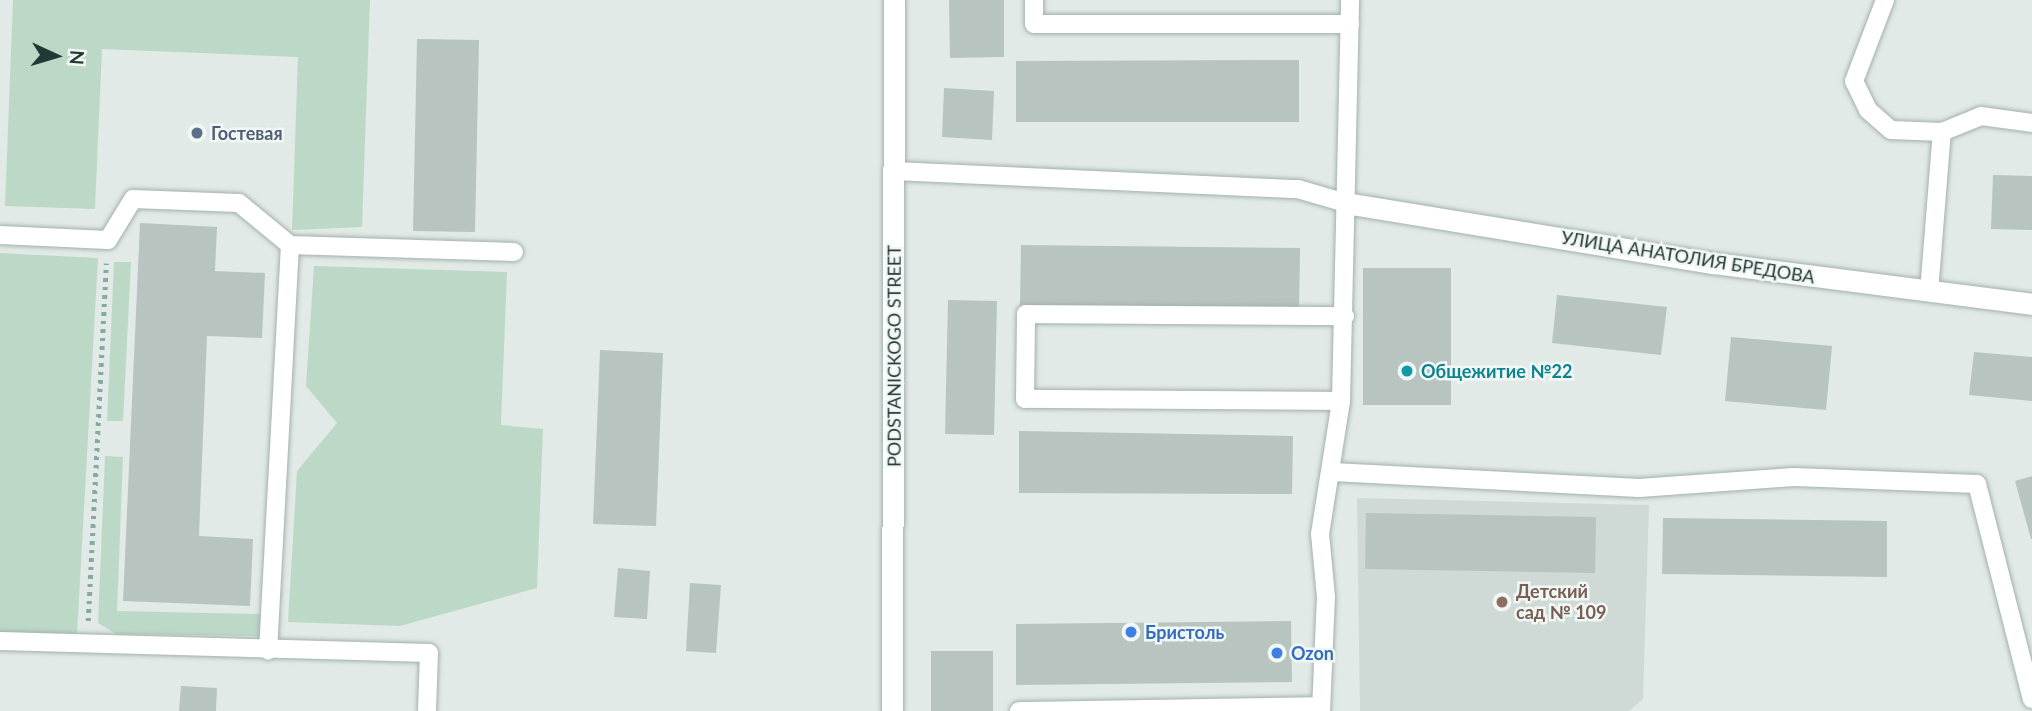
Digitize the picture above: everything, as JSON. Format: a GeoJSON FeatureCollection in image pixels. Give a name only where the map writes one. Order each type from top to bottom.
{"type":"FeatureCollection","features":[{"type":"Feature","properties":{"kind":"street","name":"PODSTANICKOGO STREET"},"geometry":{"type":"LineString","coordinates":[[892,711],[894,0]]}},
{"type":"Feature","properties":{"kind":"street","name":"УЛИЦА АНАТОЛИЯ БРЕДОВА"},"geometry":{"type":"LineString","coordinates":[[1346,202],[1929,292],[2032,304]]}},
{"type":"Feature","properties":{"kind":"lane"},"geometry":{"type":"LineString","coordinates":[[1034,0],[1034,24],[1350,24]]}},
{"type":"Feature","properties":{"kind":"lane"},"geometry":{"type":"LineString","coordinates":[[1019,711],[1321,708],[1326,597],[1320,534],[1333,472],[1341,401],[1350,0]]}},
{"type":"Feature","properties":{"kind":"lane"},"geometry":{"type":"LineString","coordinates":[[1885,0],[1854,81],[1868,110],[1891,130],[1942,132],[1981,116],[2032,122]]}},
{"type":"Feature","properties":{"kind":"lane"},"geometry":{"type":"LineString","coordinates":[[1929,292],[1942,132]]}},
{"type":"Feature","properties":{"kind":"lane"},"geometry":{"type":"LineString","coordinates":[[894,171],[1298,189],[1346,202]]}},
{"type":"Feature","properties":{"kind":"lane"},"geometry":{"type":"LineString","coordinates":[[0,235],[108,240],[132,199],[239,203],[290,245],[514,252]]}},
{"type":"Feature","properties":{"kind":"lane"},"geometry":{"type":"LineString","coordinates":[[268,650],[290,245]]}},
{"type":"Feature","properties":{"kind":"lane"},"geometry":{"type":"LineString","coordinates":[[1341,401],[1025,399],[1026,314],[1345,316]]}},
{"type":"Feature","properties":{"kind":"lane"},"geometry":{"type":"LineString","coordinates":[[1333,472],[1639,488],[1794,477],[1977,484],[2032,699]]}},
{"type":"Feature","properties":{"kind":"lane"},"geometry":{"type":"LineString","coordinates":[[0,641],[429,653],[427,711]]}},
{"type":"Feature","properties":{"kind":"path"},"geometry":{"type":"LineString","coordinates":[[88,636],[108,240]]}},
{"type":"Feature","properties":{"kind":"shaded area","name":"Детский сад № 109"},"geometry":{"type":"Polygon","coordinates":[[[1357,498],[1649,505],[1643,699],[1629,711],[1360,711],[1357,498]]]}},
{"type":"Feature","properties":{"kind":"green space"},"geometry":{"type":"Polygon","coordinates":[[[13,0],[370,0],[362,227],[292,230],[298,57],[102,49],[95,209],[5,206],[13,0]]]}},
{"type":"Feature","properties":{"kind":"green space"},"geometry":{"type":"Polygon","coordinates":[[[0,253],[98,258],[77,634],[0,632],[0,253]]]}},
{"type":"Feature","properties":{"kind":"green space"},"geometry":{"type":"Polygon","coordinates":[[[114,262],[131,262],[123,421],[107,421],[114,262]]]}},
{"type":"Feature","properties":{"kind":"green space"},"geometry":{"type":"Polygon","coordinates":[[[314,266],[507,272],[501,425],[543,429],[537,588],[400,626],[288,622],[297,471],[337,423],[306,386],[314,266]]]}},
{"type":"Feature","properties":{"kind":"green space"},"geometry":{"type":"Polygon","coordinates":[[[105,456],[123,457],[117,611],[261,614],[261,636],[116,634],[98,623],[105,456]]]}},
{"type":"Feature","properties":{"kind":"building"},"geometry":{"type":"Polygon","coordinates":[[[949,0],[1004,0],[1004,57],[950,58],[949,0]]]}},
{"type":"Feature","properties":{"kind":"building"},"geometry":{"type":"Polygon","coordinates":[[[417,39],[479,40],[475,232],[413,231],[417,39]]]}},
{"type":"Feature","properties":{"kind":"building"},"geometry":{"type":"Polygon","coordinates":[[[1299,60],[1299,122],[1016,122],[1016,61],[1299,60]]]}},
{"type":"Feature","properties":{"kind":"building"},"geometry":{"type":"Polygon","coordinates":[[[944,88],[994,91],[992,140],[942,137],[944,88]]]}},
{"type":"Feature","properties":{"kind":"building"},"geometry":{"type":"Polygon","coordinates":[[[1993,175],[2032,176],[2032,230],[1991,229],[1993,175]]]}},
{"type":"Feature","properties":{"kind":"building"},"geometry":{"type":"Polygon","coordinates":[[[140,223],[217,227],[215,271],[265,273],[262,338],[207,336],[199,536],[253,539],[250,606],[123,601],[140,223]]]}},
{"type":"Feature","properties":{"kind":"building"},"geometry":{"type":"Polygon","coordinates":[[[1021,245],[1300,248],[1299,311],[1020,307],[1021,245]]]}},
{"type":"Feature","properties":{"kind":"building","name":"Общежитие №22"},"geometry":{"type":"Polygon","coordinates":[[[1363,268],[1451,268],[1451,405],[1363,405],[1363,268]]]}},
{"type":"Feature","properties":{"kind":"building"},"geometry":{"type":"Polygon","coordinates":[[[1557,295],[1667,307],[1661,355],[1552,343],[1557,295]]]}},
{"type":"Feature","properties":{"kind":"building"},"geometry":{"type":"Polygon","coordinates":[[[948,300],[997,301],[994,435],[945,434],[948,300]]]}},
{"type":"Feature","properties":{"kind":"building"},"geometry":{"type":"Polygon","coordinates":[[[1731,337],[1832,346],[1826,410],[1725,401],[1731,337]]]}},
{"type":"Feature","properties":{"kind":"building"},"geometry":{"type":"Polygon","coordinates":[[[600,350],[663,353],[656,526],[593,524],[600,350]]]}},
{"type":"Feature","properties":{"kind":"building"},"geometry":{"type":"Polygon","coordinates":[[[1974,352],[2032,357],[2032,401],[1969,395],[1974,352]]]}},
{"type":"Feature","properties":{"kind":"building"},"geometry":{"type":"Polygon","coordinates":[[[1019,431],[1293,436],[1292,494],[1019,493],[1019,431]]]}},
{"type":"Feature","properties":{"kind":"building"},"geometry":{"type":"Polygon","coordinates":[[[2032,476],[2032,539],[2031,539],[2015,481],[2032,476]]]}},
{"type":"Feature","properties":{"kind":"building"},"geometry":{"type":"Polygon","coordinates":[[[1366,513],[1596,517],[1595,573],[1365,569],[1366,513]]]}},
{"type":"Feature","properties":{"kind":"building"},"geometry":{"type":"Polygon","coordinates":[[[1663,518],[1887,521],[1887,577],[1662,574],[1663,518]]]}},
{"type":"Feature","properties":{"kind":"building"},"geometry":{"type":"Polygon","coordinates":[[[618,568],[650,571],[647,619],[614,617],[618,568]]]}},
{"type":"Feature","properties":{"kind":"building"},"geometry":{"type":"Polygon","coordinates":[[[690,583],[721,585],[716,653],[686,651],[690,583]]]}},
{"type":"Feature","properties":{"kind":"building"},"geometry":{"type":"Polygon","coordinates":[[[1291,621],[1292,682],[1016,685],[1016,624],[1291,621]]]}},
{"type":"Feature","properties":{"kind":"building"},"geometry":{"type":"Polygon","coordinates":[[[931,651],[993,651],[993,711],[931,711],[931,651]]]}},
{"type":"Feature","properties":{"kind":"building"},"geometry":{"type":"Polygon","coordinates":[[[181,686],[217,688],[216,711],[179,711],[181,686]]]}},
{"type":"Feature","properties":{"kind":"place","name":"Гостевая"},"geometry":{"type":"Point","coordinates":[197,133]}},
{"type":"Feature","properties":{"kind":"place","name":"Общежитие №22"},"geometry":{"type":"Point","coordinates":[1407,371]}},
{"type":"Feature","properties":{"kind":"place","name":"Детский сад № 109"},"geometry":{"type":"Point","coordinates":[1502,602]}},
{"type":"Feature","properties":{"kind":"place","name":"Бристоль"},"geometry":{"type":"Point","coordinates":[1131,632]}},
{"type":"Feature","properties":{"kind":"place","name":"Ozon"},"geometry":{"type":"Point","coordinates":[1277,653]}}]}
